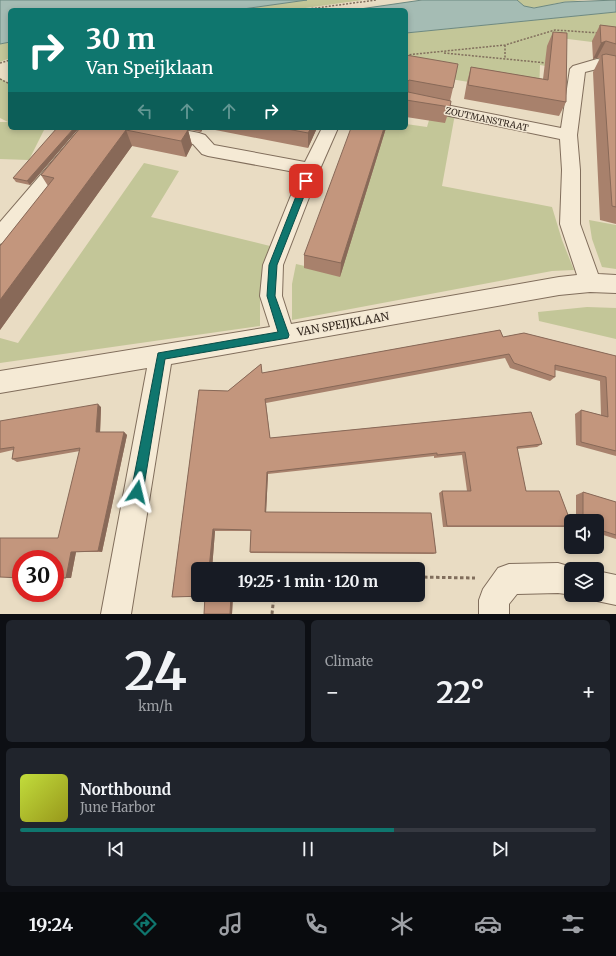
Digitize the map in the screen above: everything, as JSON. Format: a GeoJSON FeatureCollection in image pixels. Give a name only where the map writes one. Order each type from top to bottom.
{"type":"FeatureCollection","features":[{"type":"Feature","properties":{"kind":"street"},"geometry":{"type":"LineString","coordinates":[[590,283],[570,224],[571,170],[568,136],[578,69],[597,64],[616,67]]}},
{"type":"Feature","properties":{"kind":"street","name":"ZOUTMANSTRAAT"},"geometry":{"type":"LineString","coordinates":[[408,102],[568,136]]}},
{"type":"Feature","properties":{"kind":"street"},"geometry":{"type":"LineString","coordinates":[[0,236],[88,130]]}},
{"type":"Feature","properties":{"kind":"street"},"geometry":{"type":"LineString","coordinates":[[157,130],[199,139],[208,150],[311,169]]}},
{"type":"Feature","properties":{"kind":"street"},"geometry":{"type":"LineString","coordinates":[[284,335],[271,296],[273,265],[311,169],[329,130]]}},
{"type":"Feature","properties":{"kind":"street","name":"VAN SPEIJKLAAN"},"geometry":{"type":"LineString","coordinates":[[0,382],[284,335],[559,286],[590,283],[616,284]]}},
{"type":"Feature","properties":{"kind":"street"},"geometry":{"type":"LineString","coordinates":[[116,614],[161,356]]}},
{"type":"Feature","properties":{"kind":"street"},"geometry":{"type":"LineString","coordinates":[[494,614],[494,600],[509,579],[558,578],[564,579]]}},
{"type":"Feature","properties":{"kind":"street"},"geometry":{"type":"LineString","coordinates":[[604,587],[616,590]]}},
{"type":"Feature","properties":{"kind":"path"},"geometry":{"type":"LineString","coordinates":[[316,8],[376,0]]}},
{"type":"Feature","properties":{"kind":"path"},"geometry":{"type":"LineString","coordinates":[[408,55],[505,45],[555,30],[601,33]]}},
{"type":"Feature","properties":{"kind":"path"},"geometry":{"type":"LineString","coordinates":[[505,45],[505,59]]}},
{"type":"Feature","properties":{"kind":"path"},"geometry":{"type":"LineString","coordinates":[[438,52],[584,67]]}},
{"type":"Feature","properties":{"kind":"path"},"geometry":{"type":"LineString","coordinates":[[425,577],[509,579]]}},
{"type":"Feature","properties":{"kind":"path"},"geometry":{"type":"LineString","coordinates":[[272,614],[273,602]]}},
{"type":"Feature","properties":{"kind":"green space"},"geometry":{"type":"Polygon","coordinates":[[[307,0],[363,0],[305,8],[250,8],[307,0]]]}},
{"type":"Feature","properties":{"kind":"green space"},"geometry":{"type":"Polygon","coordinates":[[[517,0],[584,0],[531,8],[526,7],[517,0]]]}},
{"type":"Feature","properties":{"kind":"green space"},"geometry":{"type":"Polygon","coordinates":[[[616,12],[616,45],[560,38],[563,69],[540,65],[539,93],[408,72],[408,33],[616,12]]]}},
{"type":"Feature","properties":{"kind":"green space"},"geometry":{"type":"Polygon","coordinates":[[[8,42],[8,59],[0,62],[0,44],[8,42]]]}},
{"type":"Feature","properties":{"kind":"green space"},"geometry":{"type":"Polygon","coordinates":[[[0,78],[8,83],[8,122],[0,118],[0,78]]]}},
{"type":"Feature","properties":{"kind":"green space"},"geometry":{"type":"Polygon","coordinates":[[[432,110],[455,114],[442,186],[552,207],[562,240],[574,270],[552,271],[292,320],[292,284],[296,264],[335,273],[381,130],[408,130],[408,124],[427,127],[432,110]]]}},
{"type":"Feature","properties":{"kind":"green space"},"geometry":{"type":"Polygon","coordinates":[[[0,122],[8,122],[8,130],[44,130],[29,160],[0,159],[0,122]]]}},
{"type":"Feature","properties":{"kind":"green space"},"geometry":{"type":"Polygon","coordinates":[[[144,163],[179,171],[151,217],[274,247],[265,268],[260,287],[260,326],[0,363],[0,338],[18,343],[144,163]]]}},
{"type":"Feature","properties":{"kind":"green space"},"geometry":{"type":"Polygon","coordinates":[[[589,220],[616,225],[616,269],[602,267],[592,239],[589,220]]]}},
{"type":"Feature","properties":{"kind":"green space"},"geometry":{"type":"Polygon","coordinates":[[[587,307],[616,308],[616,339],[539,321],[538,312],[587,307]]]}},
{"type":"Feature","properties":{"kind":"water"},"geometry":{"type":"Polygon","coordinates":[[[0,0],[307,0],[250,8],[8,8],[8,42],[0,44],[0,0]]]}},
{"type":"Feature","properties":{"kind":"water"},"geometry":{"type":"Polygon","coordinates":[[[422,0],[517,0],[524,6],[534,8],[565,2],[616,0],[616,12],[408,33],[408,8],[367,8],[422,0]]]}},
{"type":"Feature","properties":{"kind":"building"},"geometry":{"type":"Polygon","coordinates":[[[600,25],[616,27],[616,44],[606,41],[601,43],[600,25]]]}},
{"type":"Feature","properties":{"kind":"building"},"geometry":{"type":"Polygon","coordinates":[[[553,32],[567,33],[566,102],[468,85],[471,67],[548,80],[553,32]]]}},
{"type":"Feature","properties":{"kind":"building"},"geometry":{"type":"Polygon","coordinates":[[[606,54],[616,56],[616,207],[612,206],[602,55],[606,54]]]}},
{"type":"Feature","properties":{"kind":"building"},"geometry":{"type":"Polygon","coordinates":[[[408,55],[458,64],[453,88],[408,81],[408,55]]]}},
{"type":"Feature","properties":{"kind":"building"},"geometry":{"type":"Polygon","coordinates":[[[408,92],[451,101],[450,107],[408,100],[408,92]]]}},
{"type":"Feature","properties":{"kind":"building"},"geometry":{"type":"Polygon","coordinates":[[[55,130],[72,130],[27,181],[13,178],[55,130]]]}},
{"type":"Feature","properties":{"kind":"building"},"geometry":{"type":"Polygon","coordinates":[[[78,130],[126,130],[0,300],[0,246],[54,178],[41,175],[78,130]]]}},
{"type":"Feature","properties":{"kind":"building"},"geometry":{"type":"Polygon","coordinates":[[[126,130],[188,130],[181,141],[126,130]]]}},
{"type":"Feature","properties":{"kind":"building"},"geometry":{"type":"Polygon","coordinates":[[[292,130],[310,130],[308,133],[292,130]]]}},
{"type":"Feature","properties":{"kind":"building"},"geometry":{"type":"Polygon","coordinates":[[[350,130],[383,130],[341,263],[304,255],[350,130]]]}},
{"type":"Feature","properties":{"kind":"building"},"geometry":{"type":"Polygon","coordinates":[[[500,330],[503,337],[524,333],[616,356],[616,451],[581,442],[581,410],[608,417],[606,377],[555,365],[555,377],[514,363],[509,354],[265,399],[270,438],[531,412],[542,444],[517,447],[526,491],[559,491],[568,514],[564,514],[564,526],[447,526],[442,491],[471,491],[465,452],[437,455],[437,453],[267,472],[265,512],[431,513],[436,553],[250,552],[251,530],[213,529],[210,562],[191,562],[191,596],[172,597],[199,390],[228,391],[261,364],[262,373],[500,330]]]}},
{"type":"Feature","properties":{"kind":"building"},"geometry":{"type":"Polygon","coordinates":[[[98,404],[96,432],[124,432],[98,551],[71,552],[66,578],[64,578],[64,550],[12,550],[12,578],[0,577],[0,538],[58,538],[80,448],[12,459],[14,447],[0,449],[0,421],[98,404]]]}},
{"type":"Feature","properties":{"kind":"building"},"geometry":{"type":"Polygon","coordinates":[[[583,492],[616,502],[616,535],[604,531],[604,514],[583,514],[583,492]]]}},
{"type":"Feature","properties":{"kind":"building"},"geometry":{"type":"Polygon","coordinates":[[[205,602],[231,602],[230,614],[204,614],[205,602]]]}},
{"type":"Feature","properties":{"kind":"route"},"geometry":{"type":"LineString","coordinates":[[137,492],[161,356],[284,335],[271,296],[273,265],[306,181]]}}]}
